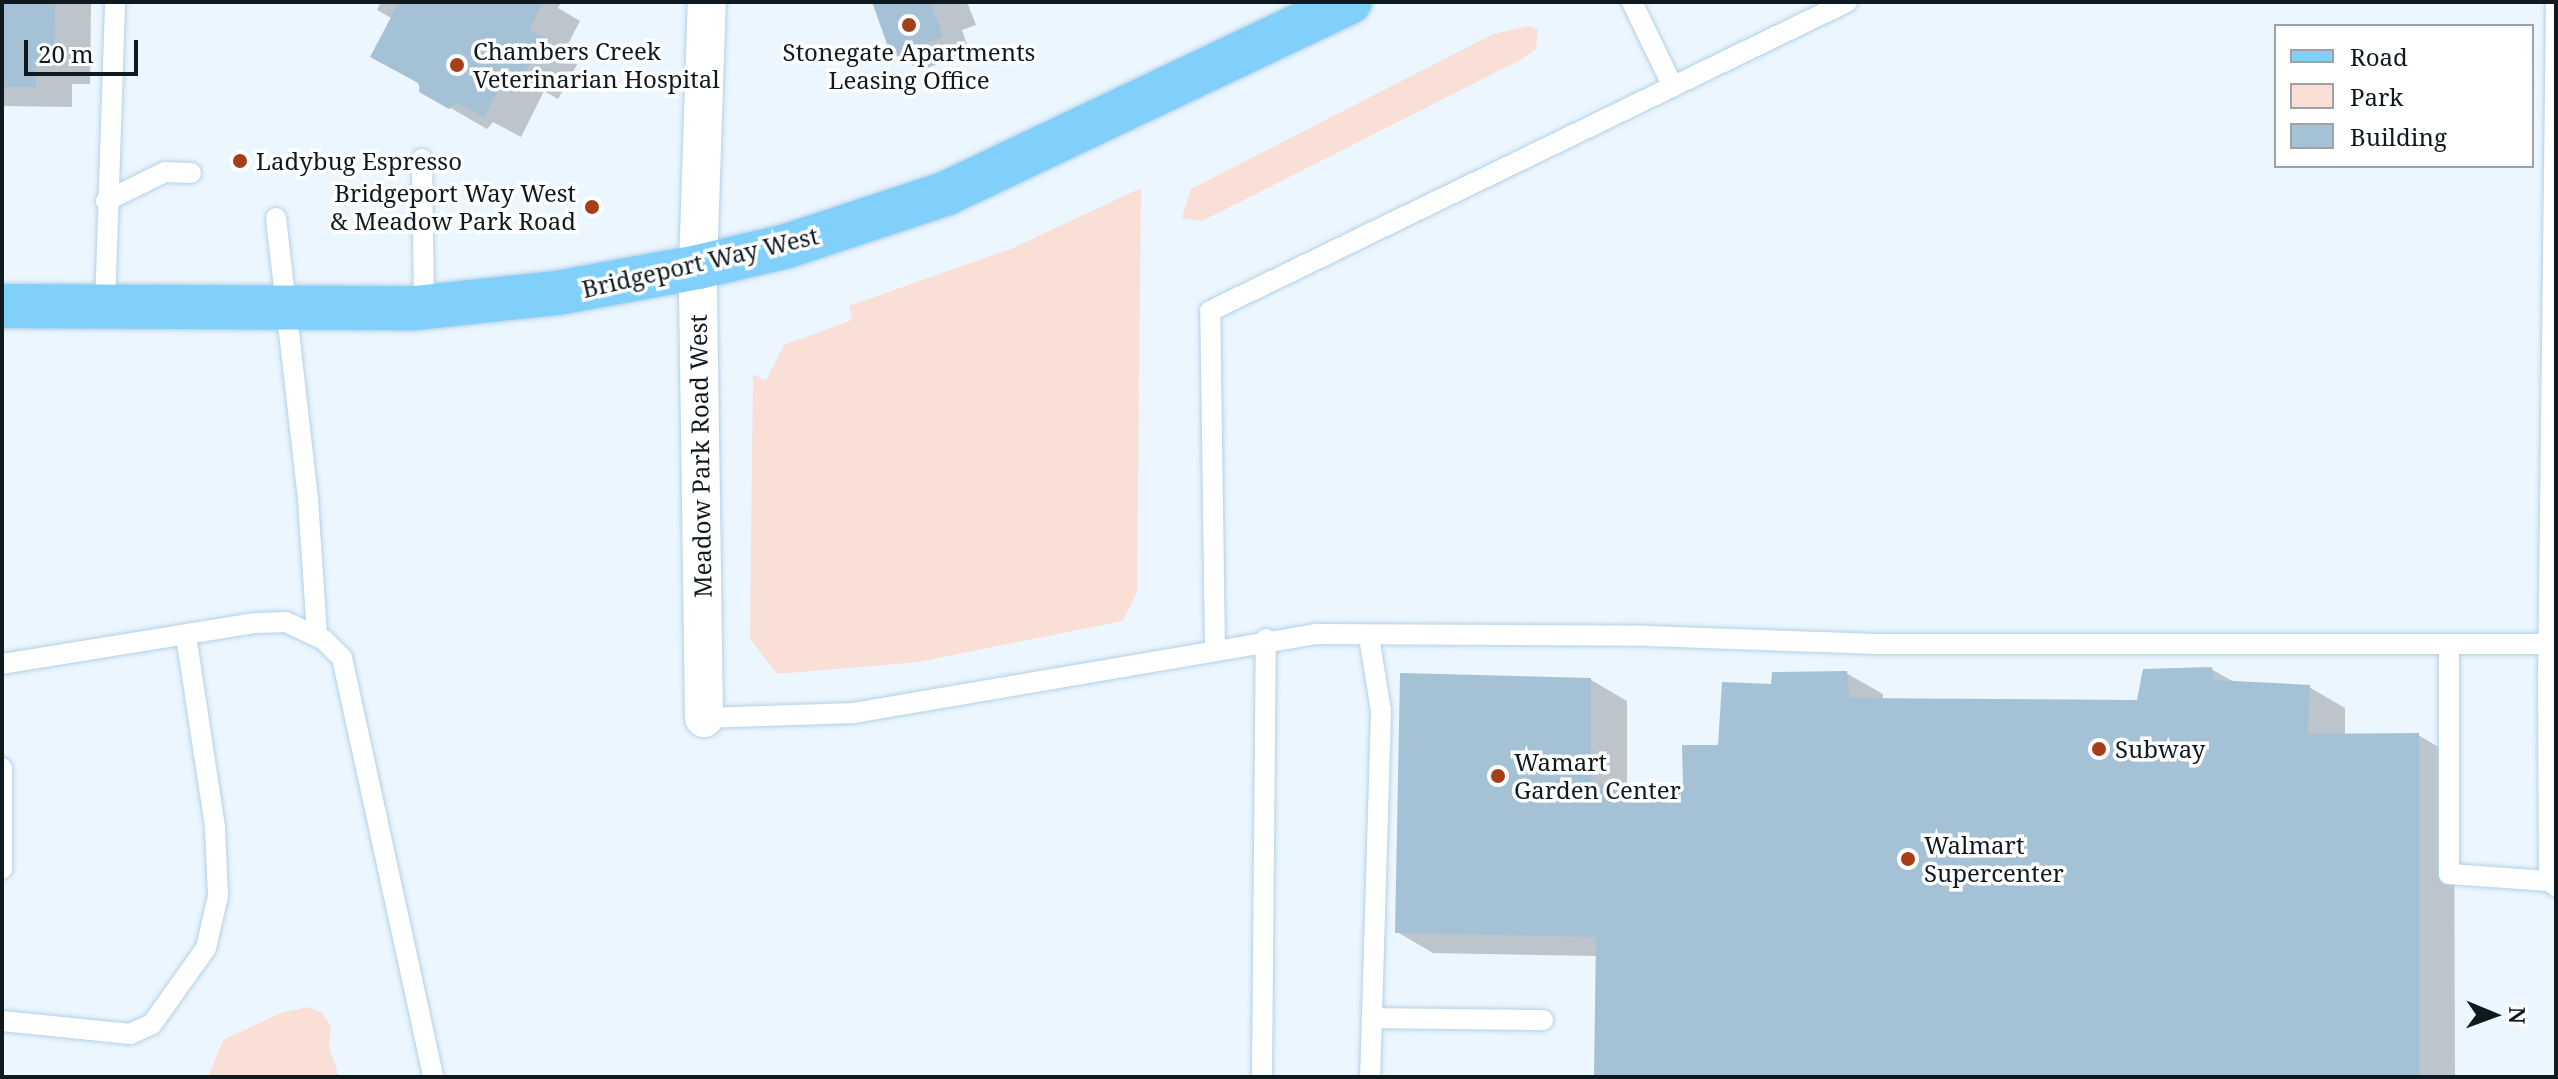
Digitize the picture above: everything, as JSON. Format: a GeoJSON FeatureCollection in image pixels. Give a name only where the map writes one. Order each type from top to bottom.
{"type":"FeatureCollection","features":[{"type":"Feature","properties":{"kind":"main road","name":"Bridgeport Way West"},"geometry":{"type":"LineString","coordinates":[[2,306],[424,307],[557,293],[698,267],[787,246],[947,193],[1350,2]]}},
{"type":"Feature","properties":{"kind":"street","name":"Meadow Park Road West"},"geometry":{"type":"LineString","coordinates":[[704,718],[698,267],[707,2]]}},
{"type":"Feature","properties":{"kind":"lane"},"geometry":{"type":"LineString","coordinates":[[105,307],[106,201],[115,2]]}},
{"type":"Feature","properties":{"kind":"lane"},"geometry":{"type":"LineString","coordinates":[[1632,2],[1673,87]]}},
{"type":"Feature","properties":{"kind":"lane"},"geometry":{"type":"LineString","coordinates":[[1215,650],[1210,311],[1847,2]]}},
{"type":"Feature","properties":{"kind":"lane"},"geometry":{"type":"LineString","coordinates":[[2449,645],[2449,874],[2552,884],[2556,2]]}},
{"type":"Feature","properties":{"kind":"lane"},"geometry":{"type":"LineString","coordinates":[[422,159],[424,307]]}},
{"type":"Feature","properties":{"kind":"lane"},"geometry":{"type":"LineString","coordinates":[[106,201],[165,172],[191,173]]}},
{"type":"Feature","properties":{"kind":"lane"},"geometry":{"type":"LineString","coordinates":[[276,218],[317,635]]}},
{"type":"Feature","properties":{"kind":"lane"},"geometry":{"type":"LineString","coordinates":[[2,664],[286,622],[317,635],[342,658],[433,1077]]}},
{"type":"Feature","properties":{"kind":"lane"},"geometry":{"type":"LineString","coordinates":[[704,718],[854,713],[1266,639],[1317,634],[1369,637],[2552,644]]}},
{"type":"Feature","properties":{"kind":"lane"},"geometry":{"type":"LineString","coordinates":[[2,1021],[130,1034],[152,1024],[206,948],[218,896],[215,827],[186,636]]}},
{"type":"Feature","properties":{"kind":"lane"},"geometry":{"type":"LineString","coordinates":[[1369,637],[1381,711],[1375,1018],[1370,1077]]}},
{"type":"Feature","properties":{"kind":"lane"},"geometry":{"type":"LineString","coordinates":[[1262,1077],[1266,639]]}},
{"type":"Feature","properties":{"kind":"lane"},"geometry":{"type":"LineString","coordinates":[[2,768],[2,869]]}},
{"type":"Feature","properties":{"kind":"lane"},"geometry":{"type":"LineString","coordinates":[[1375,1018],[1543,1020]]}},
{"type":"Feature","properties":{"kind":"green space"},"geometry":{"type":"Polygon","coordinates":[[[1530,26],[1538,29],[1536,49],[1520,60],[1216,214],[1201,221],[1182,218],[1191,189],[1493,34],[1530,26]]]}},
{"type":"Feature","properties":{"kind":"green space"},"geometry":{"type":"Polygon","coordinates":[[[1141,188],[1137,592],[1123,621],[919,662],[777,674],[750,639],[753,374],[766,381],[784,345],[852,320],[849,306],[1013,248],[1141,188]]]}},
{"type":"Feature","properties":{"kind":"green space"},"geometry":{"type":"Polygon","coordinates":[[[307,1007],[322,1013],[331,1026],[329,1046],[339,1077],[208,1077],[223,1040],[281,1013],[307,1007]]]}},
{"type":"Feature","properties":{"kind":"building"},"geometry":{"type":"Polygon","coordinates":[[[2,2],[55,2],[54,64],[36,64],[36,87],[2,87],[2,2]]]}},
{"type":"Feature","properties":{"kind":"building","name":"Chambers Creek Veterinarian Hospital"},"geometry":{"type":"Polygon","coordinates":[[[399,2],[543,2],[529,30],[544,38],[521,80],[507,72],[484,117],[456,103],[449,109],[419,92],[420,84],[370,57],[399,2]]]}},
{"type":"Feature","properties":{"kind":"building","name":"Stonegate Apartments Leasing Office"},"geometry":{"type":"Polygon","coordinates":[[[872,2],[930,2],[943,37],[891,55],[872,2]]]}},
{"type":"Feature","properties":{"kind":"building","name":"Walmart Supercenter"},"geometry":{"type":"Polygon","coordinates":[[[2212,667],[2214,680],[2310,685],[2308,734],[2419,733],[2419,1077],[1594,1077],[1596,937],[1395,933],[1400,673],[1591,678],[1591,784],[1683,785],[1682,745],[1718,745],[1722,682],[1771,684],[1772,672],[1847,671],[1850,698],[2137,700],[2143,669],[2212,667]]]}},
{"type":"Feature","properties":{"kind":"place","name":"Stonegate Apartments Leasing Office"},"geometry":{"type":"Point","coordinates":[909,25]}},
{"type":"Feature","properties":{"kind":"place","name":"Chambers Creek Veterinarian Hospital"},"geometry":{"type":"Point","coordinates":[457,65]}},
{"type":"Feature","properties":{"kind":"place","name":"Ladybug Espresso"},"geometry":{"type":"Point","coordinates":[240,161]}},
{"type":"Feature","properties":{"kind":"place","name":"Bridgeport Way West & Meadow Park Road"},"geometry":{"type":"Point","coordinates":[592,207]}},
{"type":"Feature","properties":{"kind":"place","name":"Subway"},"geometry":{"type":"Point","coordinates":[2099,749]}},
{"type":"Feature","properties":{"kind":"place","name":"Wamart Garden Center"},"geometry":{"type":"Point","coordinates":[1498,776]}},
{"type":"Feature","properties":{"kind":"place","name":"Walmart Supercenter"},"geometry":{"type":"Point","coordinates":[1908,859]}}]}
